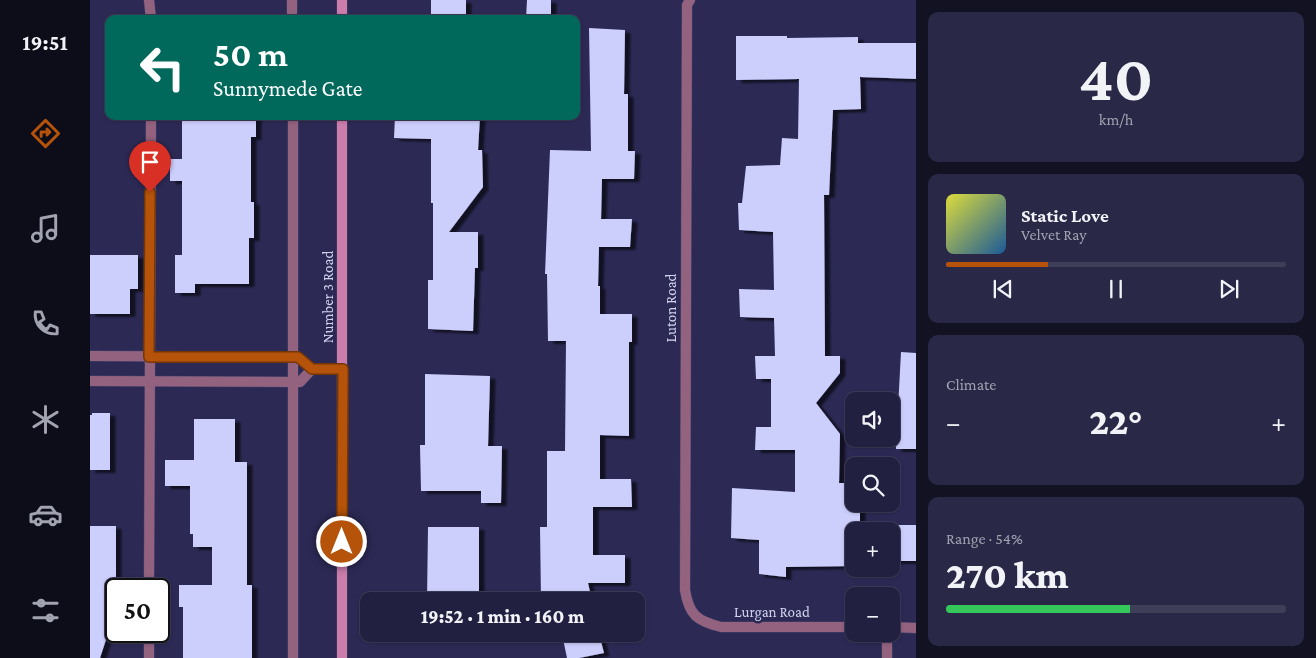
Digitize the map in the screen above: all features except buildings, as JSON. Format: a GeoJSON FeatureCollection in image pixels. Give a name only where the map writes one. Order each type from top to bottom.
{"type":"FeatureCollection","features":[{"type":"Feature","properties":{"kind":"main road"},"geometry":{"type":"LineString","coordinates":[[342,0],[342,15]]}},
{"type":"Feature","properties":{"kind":"main road","name":"Number 3 Road"},"geometry":{"type":"LineString","coordinates":[[342,120],[342,658]]}},
{"type":"Feature","properties":{"kind":"street"},"geometry":{"type":"LineString","coordinates":[[149,0],[151,15]]}},
{"type":"Feature","properties":{"kind":"street"},"geometry":{"type":"LineString","coordinates":[[292,0],[292,15]]}},
{"type":"Feature","properties":{"kind":"street","name":"Luton Road"},"geometry":{"type":"LineString","coordinates":[[690,0],[687,5],[685,590],[687,603],[694,615]]}},
{"type":"Feature","properties":{"kind":"street"},"geometry":{"type":"LineString","coordinates":[[149,578],[151,120]]}},
{"type":"Feature","properties":{"kind":"street"},"geometry":{"type":"LineString","coordinates":[[293,120],[293,658]]}},
{"type":"Feature","properties":{"kind":"street"},"geometry":{"type":"LineString","coordinates":[[90,356],[298,357],[312,369],[343,369]]}},
{"type":"Feature","properties":{"kind":"street"},"geometry":{"type":"LineString","coordinates":[[90,381],[300,382],[312,369]]}},
{"type":"Feature","properties":{"kind":"street","name":"Lurgan Road"},"geometry":{"type":"LineString","coordinates":[[694,615],[704,623],[721,627],[845,627]]}},
{"type":"Feature","properties":{"kind":"street"},"geometry":{"type":"LineString","coordinates":[[900,627],[916,628]]}},
{"type":"Feature","properties":{"kind":"street"},"geometry":{"type":"LineString","coordinates":[[887,642],[887,658]]}},
{"type":"Feature","properties":{"kind":"street"},"geometry":{"type":"LineString","coordinates":[[149,643],[149,658]]}},
{"type":"Feature","properties":{"kind":"route"},"geometry":{"type":"LineString","coordinates":[[150,192],[149,357],[298,357],[312,369],[343,369],[342,542]]}}]}
